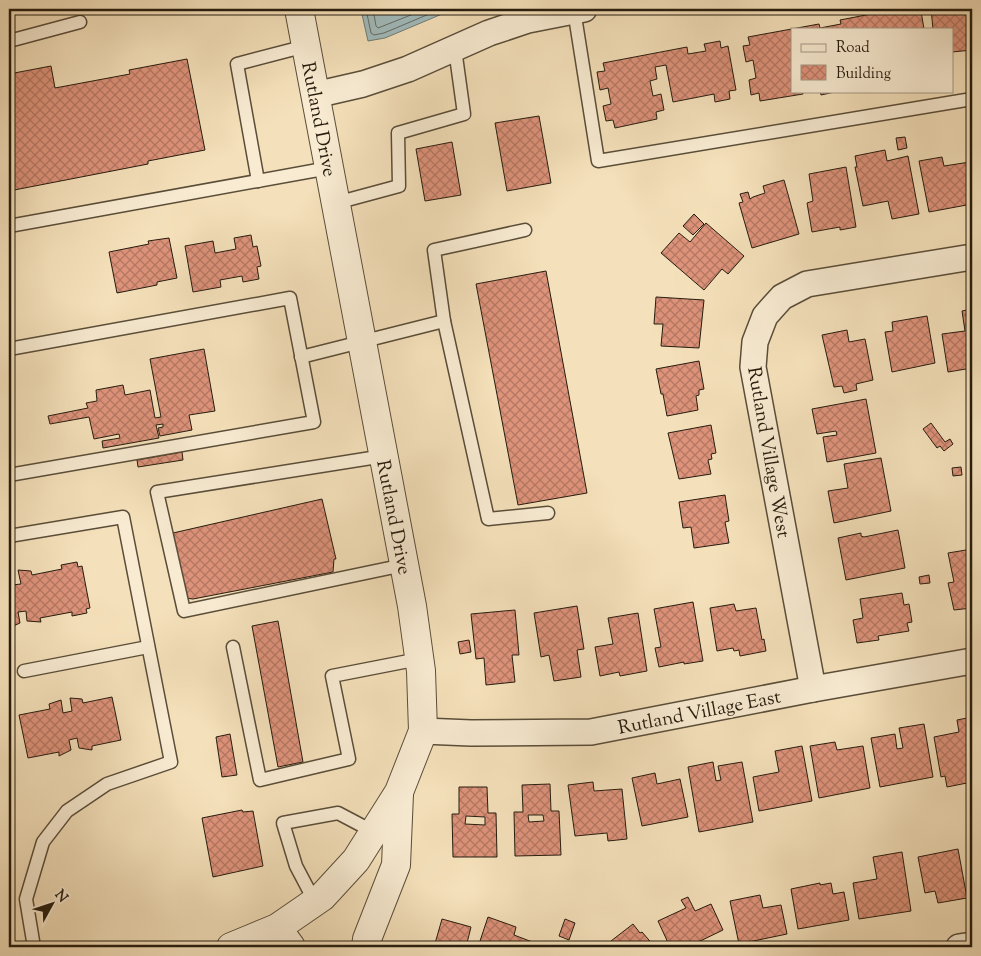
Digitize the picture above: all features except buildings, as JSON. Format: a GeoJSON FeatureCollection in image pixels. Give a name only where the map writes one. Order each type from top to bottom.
{"type":"FeatureCollection","features":[{"type":"Feature","properties":{"kind":"street","name":"Rutland Drive"},"geometry":{"type":"LineString","coordinates":[[230,947],[284,938],[356,860],[399,792],[423,731],[419,660],[404,565],[298,9]]}},
{"type":"Feature","properties":{"kind":"street"},"geometry":{"type":"LineString","coordinates":[[315,95],[363,84],[408,69],[455,49],[527,14],[579,10]]}},
{"type":"Feature","properties":{"kind":"street","name":"Rutland Village West"},"geometry":{"type":"LineString","coordinates":[[813,689],[753,367],[756,342],[765,316],[782,297],[807,284],[972,257]]}},
{"type":"Feature","properties":{"kind":"street","name":"Rutland Village East"},"geometry":{"type":"LineString","coordinates":[[423,731],[471,734],[591,732],[813,689],[972,661]]}},
{"type":"Feature","properties":{"kind":"street"},"geometry":{"type":"LineString","coordinates":[[366,947],[367,939],[396,865],[399,792]]}},
{"type":"Feature","properties":{"kind":"street"},"geometry":{"type":"LineString","coordinates":[[959,947],[972,945]]}},
{"type":"Feature","properties":{"kind":"lane"},"geometry":{"type":"LineString","coordinates":[[579,10],[598,160],[972,99]]}},
{"type":"Feature","properties":{"kind":"lane"},"geometry":{"type":"LineString","coordinates":[[9,41],[80,22]]}},
{"type":"Feature","properties":{"kind":"lane"},"geometry":{"type":"LineString","coordinates":[[258,181],[237,64],[306,46]]}},
{"type":"Feature","properties":{"kind":"lane"},"geometry":{"type":"LineString","coordinates":[[336,202],[399,186],[398,133],[464,114],[455,49]]}},
{"type":"Feature","properties":{"kind":"lane"},"geometry":{"type":"LineString","coordinates":[[9,226],[329,168]]}},
{"type":"Feature","properties":{"kind":"lane"},"geometry":{"type":"LineString","coordinates":[[525,230],[434,250],[444,321],[488,519],[548,513]]}},
{"type":"Feature","properties":{"kind":"lane"},"geometry":{"type":"LineString","coordinates":[[9,349],[290,298],[314,422],[9,475]]}},
{"type":"Feature","properties":{"kind":"lane"},"geometry":{"type":"LineString","coordinates":[[301,357],[444,321]]}},
{"type":"Feature","properties":{"kind":"lane"},"geometry":{"type":"LineString","coordinates":[[384,456],[157,492],[184,611],[404,565]]}},
{"type":"Feature","properties":{"kind":"lane"},"geometry":{"type":"LineString","coordinates":[[9,536],[124,517],[171,762],[107,784],[67,811],[43,842],[26,899],[34,947]]}},
{"type":"Feature","properties":{"kind":"lane"},"geometry":{"type":"LineString","coordinates":[[233,647],[260,780],[349,759],[332,676],[419,660]]}},
{"type":"Feature","properties":{"kind":"lane"},"geometry":{"type":"LineString","coordinates":[[24,671],[148,648]]}},
{"type":"Feature","properties":{"kind":"lane"},"geometry":{"type":"LineString","coordinates":[[316,902],[296,866],[283,823],[338,813],[374,832]]}},
{"type":"Feature","properties":{"kind":"water"},"geometry":{"type":"Polygon","coordinates":[[[454,9],[385,38],[368,41],[361,10],[454,9]]]}}]}
